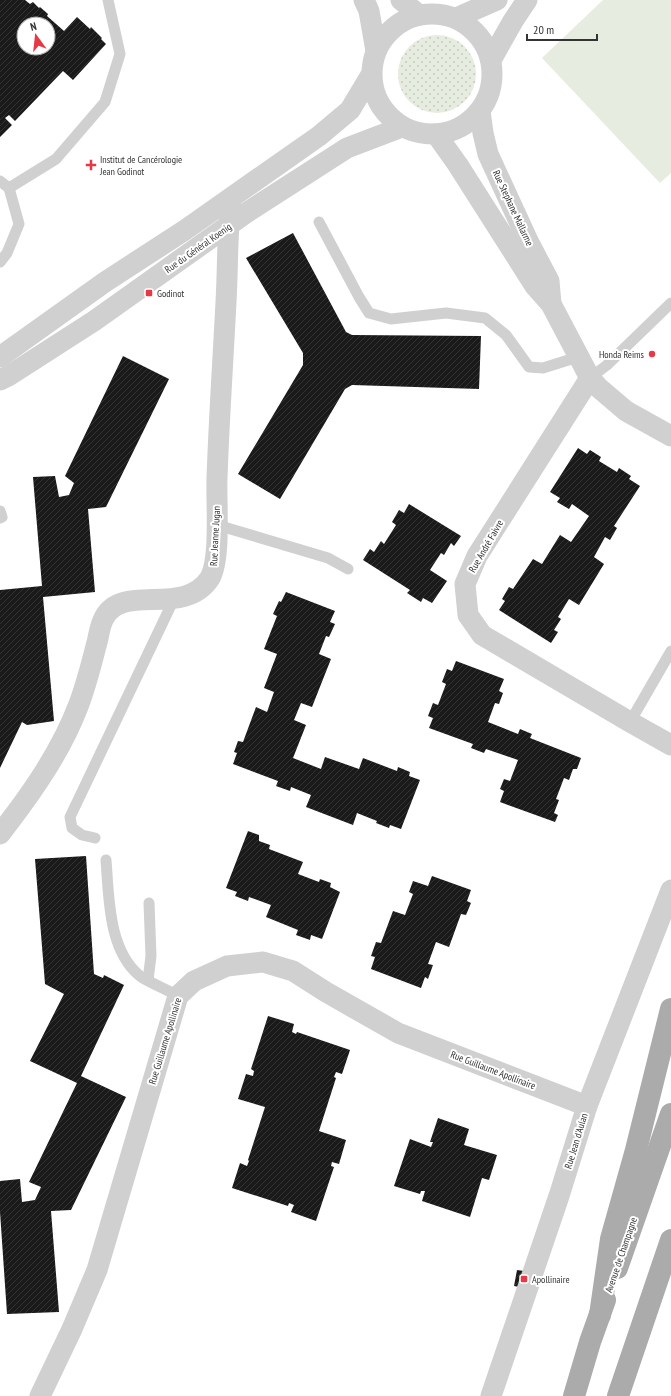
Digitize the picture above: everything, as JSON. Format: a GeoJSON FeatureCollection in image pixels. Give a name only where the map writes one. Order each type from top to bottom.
{"type":"FeatureCollection","features":[{"type":"Feature","properties":{"kind":"main road"},"geometry":{"type":"LineString","coordinates":[[600,1314],[611,1239],[636,1150],[671,1009]]}},
{"type":"Feature","properties":{"kind":"main road","name":"Avenue de Champagne"},"geometry":{"type":"LineString","coordinates":[[574,1396],[590,1342],[671,1114]]}},
{"type":"Feature","properties":{"kind":"main road"},"geometry":{"type":"LineString","coordinates":[[618,1396],[671,1240]]}},
{"type":"Feature","properties":{"kind":"street"},"geometry":{"type":"LineString","coordinates":[[364,0],[370,11],[376,51]]}},
{"type":"Feature","properties":{"kind":"street"},"geometry":{"type":"LineString","coordinates":[[401,0],[419,15]]}},
{"type":"Feature","properties":{"kind":"street"},"geometry":{"type":"LineString","coordinates":[[456,18],[497,0]]}},
{"type":"Feature","properties":{"kind":"street"},"geometry":{"type":"LineString","coordinates":[[491,60],[513,20],[527,0]]}},
{"type":"Feature","properties":{"kind":"street"},"geometry":{"type":"LineString","coordinates":[[432,13],[444,14],[456,18],[468,25],[486,46],[493,71],[492,84],[488,98],[480,111],[460,128],[436,134],[418,133],[402,127],[386,114],[375,96],[371,75],[372,63],[376,51],[386,34],[401,22],[419,15],[432,13]]}},
{"type":"Feature","properties":{"kind":"street"},"geometry":{"type":"LineString","coordinates":[[0,356],[106,282],[186,230],[319,136],[350,110],[371,75]]}},
{"type":"Feature","properties":{"kind":"street","name":"Rue Stephane Mallarme"},"geometry":{"type":"LineString","coordinates":[[480,111],[482,133],[488,154],[528,241],[549,281],[551,304]]}},
{"type":"Feature","properties":{"kind":"street","name":"Rue du Général Koenig"},"geometry":{"type":"LineString","coordinates":[[0,380],[94,321],[228,226],[348,148],[402,127]]}},
{"type":"Feature","properties":{"kind":"street","name":"Rue Stephane Mallarme"},"geometry":{"type":"LineString","coordinates":[[436,134],[458,165],[535,286],[551,304],[590,378],[599,388],[626,411],[671,436]]}},
{"type":"Feature","properties":{"kind":"street","name":"Rue Jeanne Jugan"},"geometry":{"type":"LineString","coordinates":[[0,834],[42,778],[68,730],[86,683],[97,643],[100,625],[108,611],[112,607],[126,602],[184,597],[200,588],[211,576],[215,566],[219,417],[226,304],[228,226],[231,198]]}},
{"type":"Feature","properties":{"kind":"street","name":"Rue André Faivre"},"geometry":{"type":"LineString","coordinates":[[590,378],[478,556],[465,584],[468,615],[482,636],[671,745]]}},
{"type":"Feature","properties":{"kind":"street","name":"Rue Jean d'Aulan"},"geometry":{"type":"LineString","coordinates":[[492,1396],[559,1196],[587,1106],[671,890]]}},
{"type":"Feature","properties":{"kind":"street","name":"Rue Guillaume Apollinaire"},"geometry":{"type":"LineString","coordinates":[[40,1396],[72,1329],[97,1270],[178,996],[194,981],[227,966],[263,962],[293,971],[338,999],[398,1032],[587,1106]]}},
{"type":"Feature","properties":{"kind":"lane"},"geometry":{"type":"LineString","coordinates":[[10,188],[56,159],[105,102],[120,54],[108,0]]}},
{"type":"Feature","properties":{"kind":"lane"},"geometry":{"type":"LineString","coordinates":[[0,181],[10,188],[19,224],[7,253],[0,262]]}},
{"type":"Feature","properties":{"kind":"lane"},"geometry":{"type":"LineString","coordinates":[[319,222],[369,313],[391,319],[446,313],[485,318],[506,335],[529,367],[543,368],[578,357]]}},
{"type":"Feature","properties":{"kind":"lane"},"geometry":{"type":"LineString","coordinates":[[590,378],[607,365],[671,302]]}},
{"type":"Feature","properties":{"kind":"lane"},"geometry":{"type":"LineString","coordinates":[[0,511],[2,516],[0,518]]}},
{"type":"Feature","properties":{"kind":"lane"},"geometry":{"type":"LineString","coordinates":[[217,525],[328,558],[348,569]]}},
{"type":"Feature","properties":{"kind":"lane"},"geometry":{"type":"LineString","coordinates":[[96,838],[82,835],[72,828],[70,817],[174,599]]}},
{"type":"Feature","properties":{"kind":"lane"},"geometry":{"type":"LineString","coordinates":[[630,722],[671,651]]}},
{"type":"Feature","properties":{"kind":"lane"},"geometry":{"type":"LineString","coordinates":[[106,860],[110,905],[116,938],[126,961],[140,976],[178,996]]}},
{"type":"Feature","properties":{"kind":"lane"},"geometry":{"type":"LineString","coordinates":[[148,980],[151,956],[149,903]]}},
{"type":"Feature","properties":{"kind":"shaded area"},"geometry":{"type":"Polygon","coordinates":[[[603,0],[671,0],[671,173],[660,183],[542,58],[603,0]]]}},
{"type":"Feature","properties":{"kind":"shaded area"},"geometry":{"type":"Polygon","coordinates":[[[429,35],[445,35],[459,41],[470,52],[476,66],[476,82],[470,96],[459,107],[445,113],[429,113],[415,107],[404,96],[398,82],[398,66],[404,52],[415,41],[429,35]]]}},
{"type":"Feature","properties":{"kind":"building"},"geometry":{"type":"Polygon","coordinates":[[[0,0],[25,0],[30,4],[33,2],[48,14],[47,16],[16,16],[16,56],[56,56],[56,24],[64,31],[77,17],[90,29],[91,27],[106,44],[73,80],[63,71],[15,121],[9,115],[5,118],[12,125],[0,137],[0,0]]]}},
{"type":"Feature","properties":{"kind":"building"},"geometry":{"type":"Polygon","coordinates":[[[293,233],[346,332],[352,335],[481,336],[479,389],[352,385],[345,389],[280,499],[238,474],[303,365],[303,353],[246,258],[293,233]]]}},
{"type":"Feature","properties":{"kind":"building"},"geometry":{"type":"Polygon","coordinates":[[[123,356],[169,379],[106,507],[88,509],[95,592],[43,597],[54,721],[27,725],[22,722],[0,768],[0,590],[42,586],[33,477],[55,476],[59,497],[69,495],[74,483],[65,476],[123,356]]]}},
{"type":"Feature","properties":{"kind":"building"},"geometry":{"type":"Polygon","coordinates":[[[578,448],[587,454],[590,450],[601,457],[599,461],[617,472],[619,468],[631,476],[629,479],[640,486],[614,526],[617,528],[610,540],[605,537],[594,557],[604,564],[579,605],[569,599],[558,617],[561,619],[554,630],[558,632],[551,643],[499,610],[505,601],[502,599],[509,587],[513,589],[533,559],[542,564],[560,535],[571,542],[589,516],[572,504],[569,509],[557,502],[560,498],[550,492],[578,448]]]}},
{"type":"Feature","properties":{"kind":"building"},"geometry":{"type":"Polygon","coordinates":[[[409,504],[461,536],[454,546],[451,543],[444,555],[441,553],[430,570],[447,581],[432,603],[423,598],[421,602],[407,593],[410,590],[363,560],[370,549],[374,552],[381,541],[384,544],[396,525],[392,522],[399,510],[404,513],[409,504]]]}},
{"type":"Feature","properties":{"kind":"building"},"geometry":{"type":"Polygon","coordinates":[[[286,592],[335,611],[330,622],[335,624],[329,637],[326,636],[319,654],[331,659],[312,707],[301,703],[294,720],[306,725],[293,758],[321,769],[325,757],[359,769],[363,758],[397,771],[398,767],[410,772],[409,776],[420,780],[401,829],[390,825],[389,828],[376,823],[377,821],[357,813],[353,825],[306,807],[311,795],[291,787],[290,791],[276,786],[278,781],[233,764],[237,753],[234,752],[238,741],[243,742],[256,707],[267,712],[274,692],[264,688],[277,654],[264,649],[277,616],[273,614],[279,601],[281,602],[286,592]]]}},
{"type":"Feature","properties":{"kind":"building"},"geometry":{"type":"Polygon","coordinates":[[[456,661],[504,679],[499,691],[503,693],[499,704],[495,703],[488,722],[518,734],[520,729],[532,734],[530,738],[581,758],[577,769],[573,769],[569,780],[564,778],[556,799],[559,800],[554,813],[558,815],[555,822],[500,802],[504,791],[500,789],[504,779],[510,781],[518,760],[486,749],[484,753],[471,748],[473,744],[429,728],[433,718],[428,716],[433,703],[438,705],[446,684],[442,682],[447,669],[452,671],[456,661]]]}},
{"type":"Feature","properties":{"kind":"building"},"geometry":{"type":"Polygon","coordinates":[[[248,831],[259,835],[259,841],[270,845],[269,849],[303,862],[298,874],[319,882],[320,879],[331,883],[330,887],[340,892],[322,939],[311,935],[310,940],[296,935],[298,930],[266,917],[271,905],[249,897],[248,901],[235,896],[237,892],[226,888],[248,831]]]}},
{"type":"Feature","properties":{"kind":"building"},"geometry":{"type":"Polygon","coordinates":[[[86,856],[94,974],[103,978],[104,975],[124,985],[81,1076],[126,1097],[71,1210],[51,1211],[59,1312],[7,1314],[0,1212],[0,1181],[20,1179],[22,1202],[35,1200],[41,1187],[29,1182],[77,1083],[30,1061],[64,994],[45,984],[35,859],[86,856]]]}},
{"type":"Feature","properties":{"kind":"building"},"geometry":{"type":"Polygon","coordinates":[[[432,876],[471,890],[467,901],[471,903],[466,915],[461,914],[449,947],[436,942],[428,964],[433,965],[428,979],[425,977],[421,988],[371,969],[375,957],[371,956],[376,942],[381,943],[393,911],[405,915],[413,894],[409,892],[413,881],[428,886],[432,876]]]}},
{"type":"Feature","properties":{"kind":"building"},"geometry":{"type":"Polygon","coordinates":[[[268,1016],[294,1024],[292,1032],[296,1034],[297,1032],[350,1050],[342,1074],[336,1072],[334,1077],[336,1078],[319,1131],[346,1140],[339,1164],[332,1162],[331,1166],[334,1167],[316,1221],[291,1212],[294,1205],[289,1203],[288,1206],[232,1188],[240,1163],[247,1166],[265,1107],[238,1099],[246,1074],[253,1076],[254,1071],[251,1069],[268,1016]]]}},
{"type":"Feature","properties":{"kind":"building"},"geometry":{"type":"Polygon","coordinates":[[[438,1118],[469,1129],[464,1145],[497,1155],[489,1180],[482,1178],[470,1217],[422,1201],[425,1191],[421,1191],[420,1194],[394,1186],[410,1139],[431,1147],[433,1142],[430,1142],[438,1118]]]}},
{"type":"Feature","properties":{"kind":"building"},"geometry":{"type":"Polygon","coordinates":[[[517,1270],[524,1271],[519,1287],[514,1286],[517,1270]]]}},
{"type":"Feature","properties":{"kind":"place","name":"Institut de Cancérologie Jean Godinot"},"geometry":{"type":"Point","coordinates":[91,165]}},
{"type":"Feature","properties":{"kind":"place","name":"Godinot"},"geometry":{"type":"Point","coordinates":[149,293]}},
{"type":"Feature","properties":{"kind":"place","name":"Honda Reims"},"geometry":{"type":"Point","coordinates":[652,354]}},
{"type":"Feature","properties":{"kind":"place","name":"Apollinaire"},"geometry":{"type":"Point","coordinates":[524,1279]}}]}
